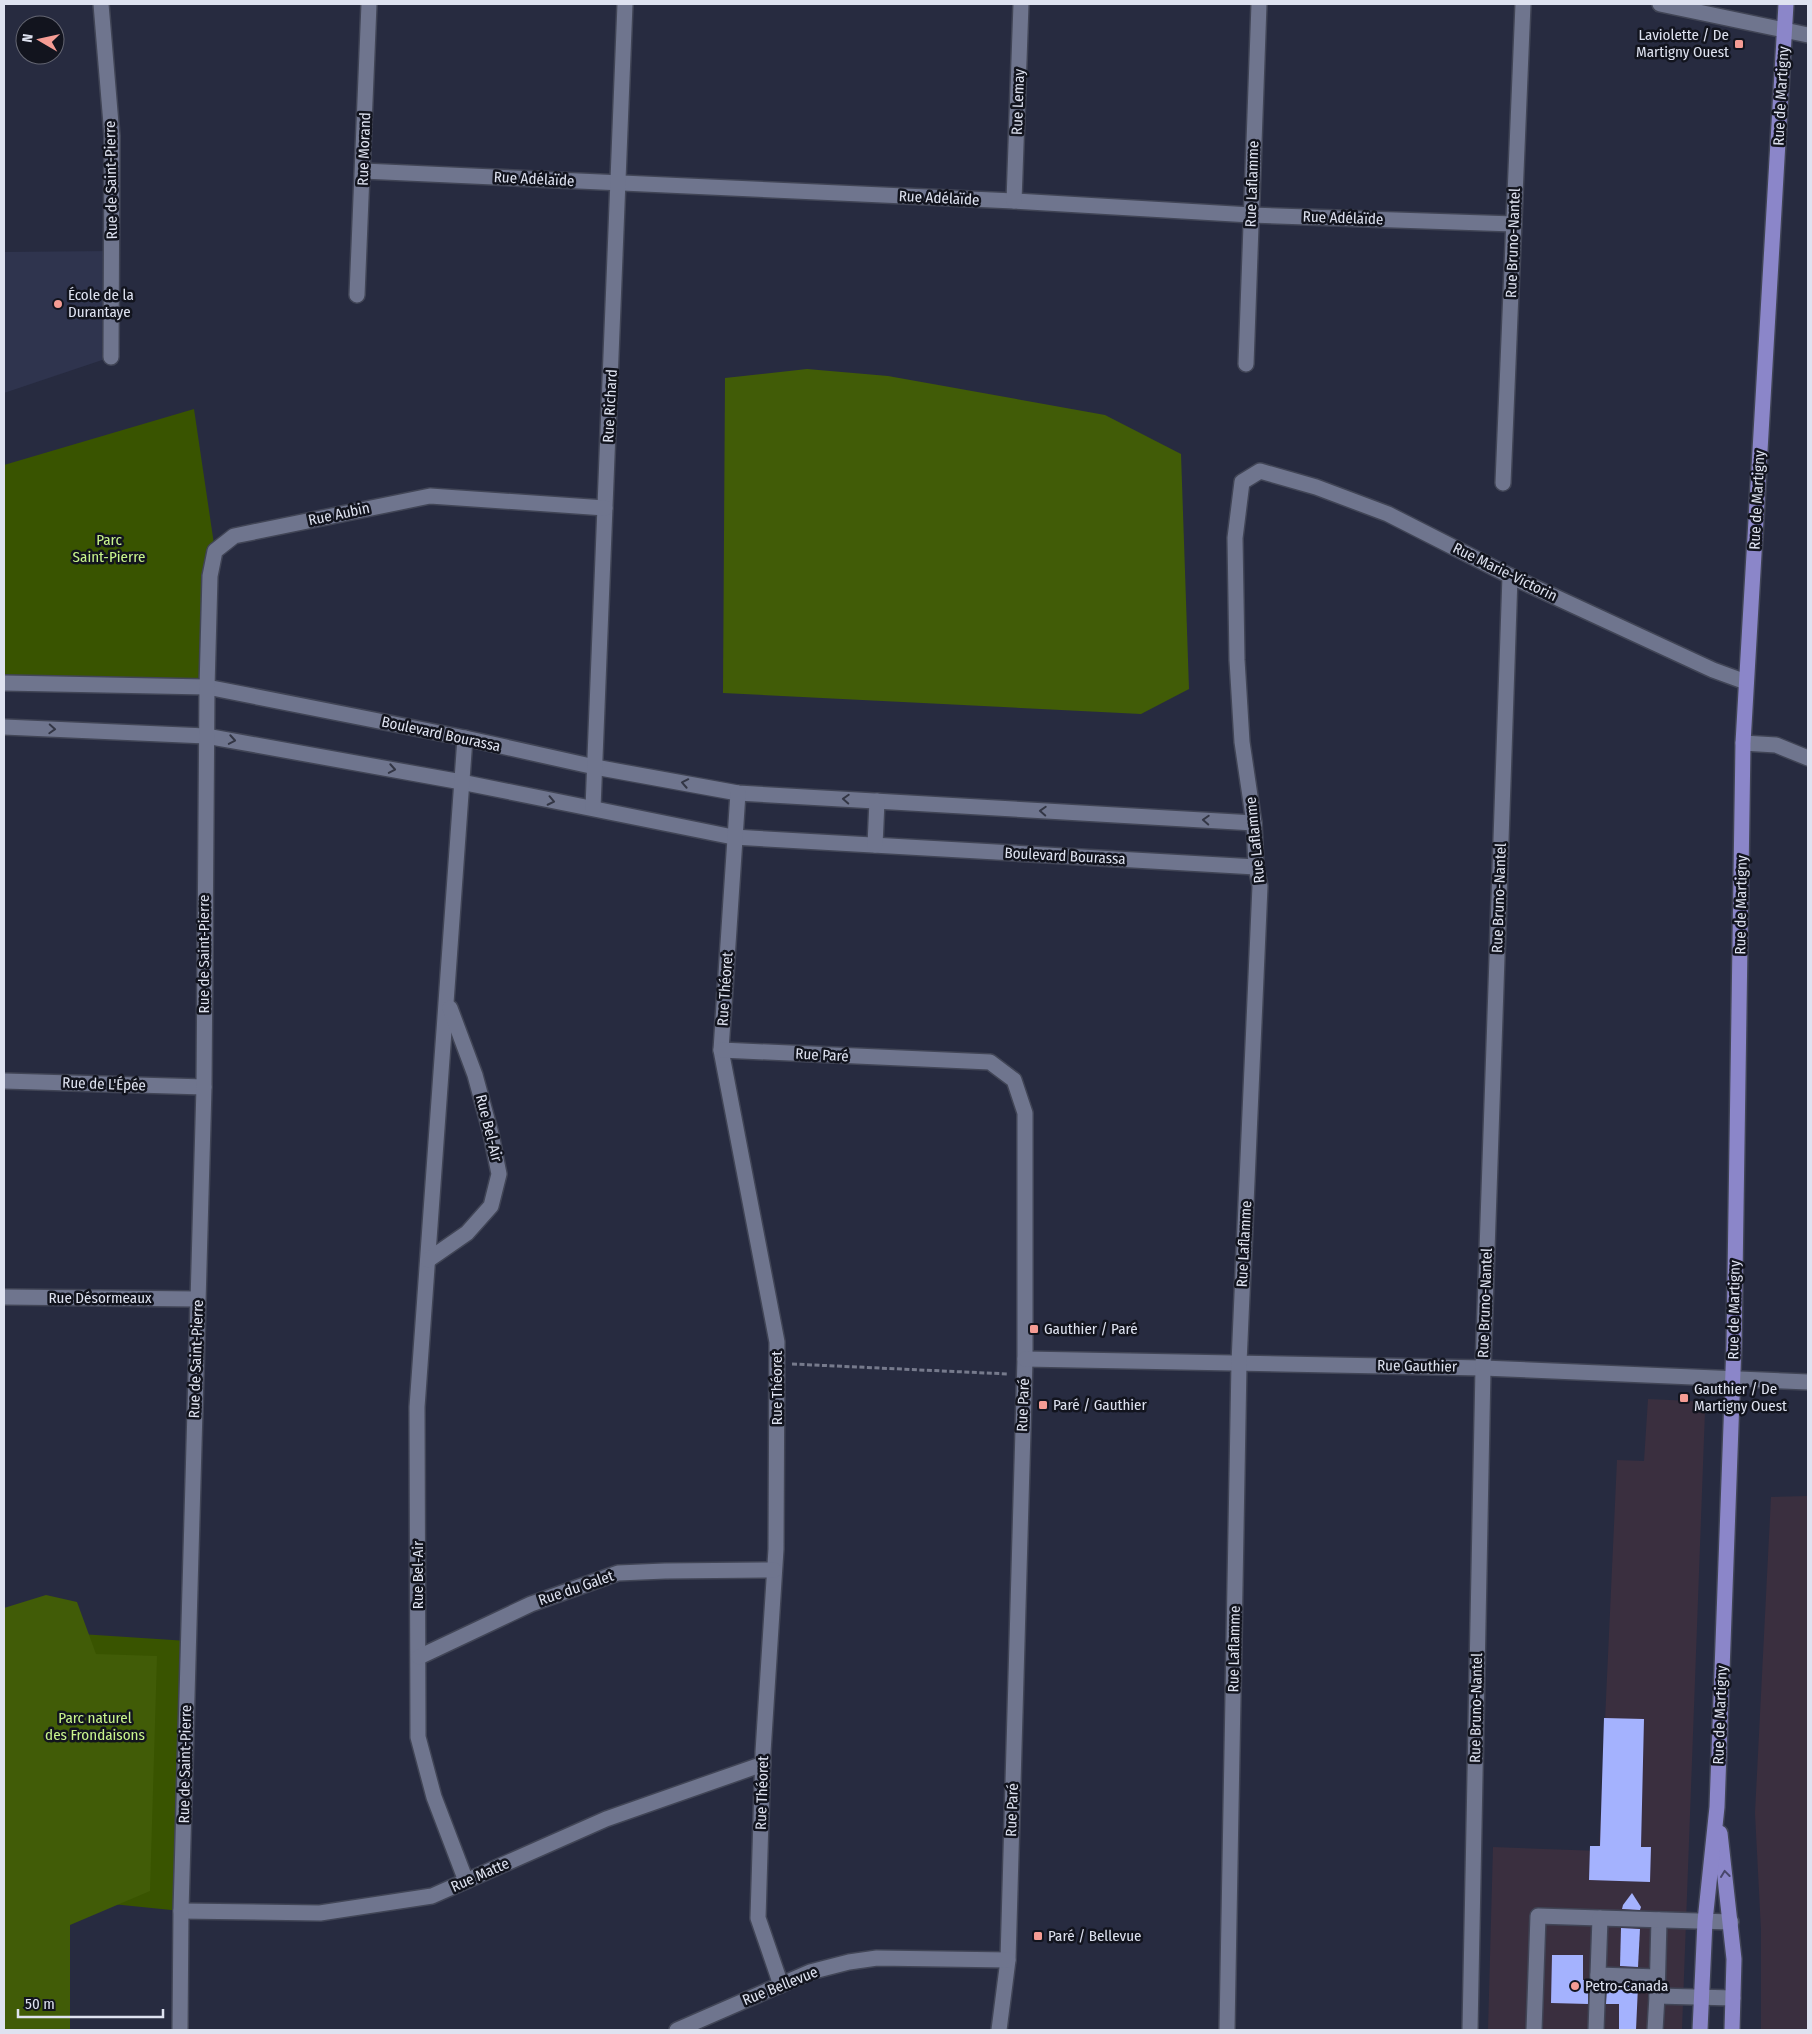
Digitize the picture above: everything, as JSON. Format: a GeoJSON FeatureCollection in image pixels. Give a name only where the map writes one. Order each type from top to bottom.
{"type":"FeatureCollection","features":[{"type":"Feature","properties":{"kind":"main road","name":"Rue de Martigny"},"geometry":{"type":"LineString","coordinates":[[1700,2030],[1705,1922],[1717,1807],[1733,1380],[1743,743],[1786,4]]}},
{"type":"Feature","properties":{"kind":"main road","name":"Rue de Martigny"},"geometry":{"type":"LineString","coordinates":[[1717,1807],[1734,1959],[1732,2030]]}},
{"type":"Feature","properties":{"kind":"street","name":"Rue de Saint-Pierre"},"geometry":{"type":"LineString","coordinates":[[102,4],[112,136],[111,357]]}},
{"type":"Feature","properties":{"kind":"street","name":"Rue Morand"},"geometry":{"type":"LineString","coordinates":[[357,295],[369,4]]}},
{"type":"Feature","properties":{"kind":"street","name":"Rue Richard"},"geometry":{"type":"LineString","coordinates":[[593,808],[625,4]]}},
{"type":"Feature","properties":{"kind":"street","name":"Rue Lemay"},"geometry":{"type":"LineString","coordinates":[[1014,201],[1021,4]]}},
{"type":"Feature","properties":{"kind":"street","name":"Rue Laflamme"},"geometry":{"type":"LineString","coordinates":[[1246,364],[1258,4]]}},
{"type":"Feature","properties":{"kind":"street","name":"Rue Bruno-Nantel"},"geometry":{"type":"LineString","coordinates":[[1503,483],[1523,4]]}},
{"type":"Feature","properties":{"kind":"street"},"geometry":{"type":"LineString","coordinates":[[1660,4],[1808,34]]}},
{"type":"Feature","properties":{"kind":"street","name":"Rue Adélaïde"},"geometry":{"type":"LineString","coordinates":[[363,171],[1014,201],[1251,215],[1514,224]]}},
{"type":"Feature","properties":{"kind":"street","name":"Rue Laflamme"},"geometry":{"type":"LineString","coordinates":[[1228,2030],[1239,1363],[1260,886],[1256,867],[1254,823],[1241,724],[1237,660],[1235,538],[1242,482],[1260,471]]}},
{"type":"Feature","properties":{"kind":"street","name":"Rue Marie-Victorin"},"geometry":{"type":"LineString","coordinates":[[1260,471],[1316,487],[1388,514],[1510,576],[1713,670],[1746,682]]}},
{"type":"Feature","properties":{"kind":"street","name":"Rue Aubin"},"geometry":{"type":"LineString","coordinates":[[207,687],[210,576],[215,551],[234,536],[430,496],[605,508]]}},
{"type":"Feature","properties":{"kind":"street","name":"Rue Bruno-Nantel"},"geometry":{"type":"LineString","coordinates":[[1470,2030],[1483,1368],[1510,576]]}},
{"type":"Feature","properties":{"kind":"street","name":"Boulevard Bourassa"},"geometry":{"type":"LineString","coordinates":[[4,683],[207,687],[465,738],[595,767],[738,793],[1254,823]]}},
{"type":"Feature","properties":{"kind":"street","name":"Rue de Saint-Pierre"},"geometry":{"type":"LineString","coordinates":[[180,2030],[181,1911],[204,1087],[207,687]]}},
{"type":"Feature","properties":{"kind":"street","name":"Boulevard Bourassa"},"geometry":{"type":"LineString","coordinates":[[4,726],[206,736],[462,782],[735,837],[1256,867]]}},
{"type":"Feature","properties":{"kind":"street","name":"Rue Bel-Air"},"geometry":{"type":"LineString","coordinates":[[465,738],[448,1002],[417,1407],[418,1737],[434,1797],[466,1881]]}},
{"type":"Feature","properties":{"kind":"street"},"geometry":{"type":"LineString","coordinates":[[1743,743],[1776,745],[1808,758]]}},
{"type":"Feature","properties":{"kind":"street","name":"Rue Théoret"},"geometry":{"type":"LineString","coordinates":[[738,793],[721,1050],[777,1342],[774,1570],[763,1764],[758,1918],[780,1985]]}},
{"type":"Feature","properties":{"kind":"street"},"geometry":{"type":"LineString","coordinates":[[875,845],[877,801]]}},
{"type":"Feature","properties":{"kind":"street","name":"Rue Bel-Air"},"geometry":{"type":"LineString","coordinates":[[428,1260],[467,1233],[491,1206],[499,1174],[491,1134],[475,1076],[448,1002]]}},
{"type":"Feature","properties":{"kind":"street","name":"Rue Paré"},"geometry":{"type":"LineString","coordinates":[[721,1050],[990,1062],[1014,1080],[1025,1113],[1025,1359],[1008,1960],[999,2030]]}},
{"type":"Feature","properties":{"kind":"street","name":"Rue de L'Épée"},"geometry":{"type":"LineString","coordinates":[[4,1080],[204,1087]]}},
{"type":"Feature","properties":{"kind":"street","name":"Rue Désormeaux"},"geometry":{"type":"LineString","coordinates":[[4,1297],[197,1299]]}},
{"type":"Feature","properties":{"kind":"street","name":"Rue Gauthier"},"geometry":{"type":"LineString","coordinates":[[1025,1359],[1483,1368],[1808,1382]]}},
{"type":"Feature","properties":{"kind":"street","name":"Rue du Galet"},"geometry":{"type":"LineString","coordinates":[[419,1657],[531,1604],[618,1573],[665,1570],[774,1570]]}},
{"type":"Feature","properties":{"kind":"street","name":"Rue Matte"},"geometry":{"type":"LineString","coordinates":[[181,1911],[320,1913],[432,1896],[606,1819],[763,1764]]}},
{"type":"Feature","properties":{"kind":"street"},"geometry":{"type":"LineString","coordinates":[[1534,2030],[1538,1916],[1731,1922]]}},
{"type":"Feature","properties":{"kind":"street"},"geometry":{"type":"LineString","coordinates":[[1596,2030],[1600,1918]]}},
{"type":"Feature","properties":{"kind":"street"},"geometry":{"type":"LineString","coordinates":[[1655,2030],[1660,1920]]}},
{"type":"Feature","properties":{"kind":"street","name":"Rue Bellevue"},"geometry":{"type":"LineString","coordinates":[[678,2030],[810,1972],[848,1962],[877,1958],[1008,1960]]}},
{"type":"Feature","properties":{"kind":"street"},"geometry":{"type":"LineString","coordinates":[[1598,1975],[1657,1977]]}},
{"type":"Feature","properties":{"kind":"street"},"geometry":{"type":"LineString","coordinates":[[1656,1996],[1733,1998]]}},
{"type":"Feature","properties":{"kind":"path"},"geometry":{"type":"LineString","coordinates":[[777,1363],[1024,1375]]}},
{"type":"Feature","properties":{"kind":"shaded area","name":"École de la Durantaye"},"geometry":{"type":"Polygon","coordinates":[[[113,251],[111,357],[4,393],[4,252],[113,251]]]}},
{"type":"Feature","properties":{"kind":"shaded area"},"geometry":{"type":"Polygon","coordinates":[[[1648,1399],[1698,1402],[1705,1411],[1682,2030],[1488,2030],[1493,1847],[1599,1851],[1617,1460],[1644,1461],[1648,1399]]]}},
{"type":"Feature","properties":{"kind":"shaded area"},"geometry":{"type":"Polygon","coordinates":[[[1808,1496],[1808,2030],[1761,2030],[1761,1930],[1755,1813],[1771,1497],[1808,1496]]]}},
{"type":"Feature","properties":{"kind":"green space"},"geometry":{"type":"Polygon","coordinates":[[[807,369],[888,376],[1105,415],[1181,454],[1189,689],[1141,714],[723,693],[725,378],[807,369]]]}},
{"type":"Feature","properties":{"kind":"green space","name":"Parc Saint-Pierre"},"geometry":{"type":"Polygon","coordinates":[[[194,409],[215,551],[207,687],[4,683],[4,465],[194,409]]]}},
{"type":"Feature","properties":{"kind":"green space","name":"Parc naturel des Frondaisons"},"geometry":{"type":"Polygon","coordinates":[[[46,1595],[77,1602],[96,1654],[157,1656],[150,1891],[70,1925],[70,2030],[4,2030],[4,1608],[46,1595]]]}},
{"type":"Feature","properties":{"kind":"green space","name":"Parc naturel des Frondaisons"},"geometry":{"type":"Polygon","coordinates":[[[4,1629],[188,1641],[181,1911],[4,1893],[4,1629]]]}},
{"type":"Feature","properties":{"kind":"building"},"geometry":{"type":"Polygon","coordinates":[[[1604,1718],[1644,1719],[1641,1847],[1651,1847],[1650,1882],[1589,1880],[1590,1846],[1600,1846],[1604,1718]]]}},
{"type":"Feature","properties":{"kind":"building"},"geometry":{"type":"Polygon","coordinates":[[[1632,1893],[1641,1907],[1640,1910],[1622,1909],[1623,1905],[1632,1893]]]}},
{"type":"Feature","properties":{"kind":"building"},"geometry":{"type":"Polygon","coordinates":[[[1621,1928],[1640,1929],[1638,1967],[1620,1966],[1621,1928]]]}},
{"type":"Feature","properties":{"kind":"building"},"geometry":{"type":"Polygon","coordinates":[[[1552,1955],[1583,1955],[1583,1980],[1588,1980],[1588,2004],[1551,2003],[1552,1955]]]}},
{"type":"Feature","properties":{"kind":"building"},"geometry":{"type":"Polygon","coordinates":[[[1607,1985],[1638,1986],[1636,2030],[1619,2030],[1619,2004],[1606,2004],[1607,1985]]]}},
{"type":"Feature","properties":{"kind":"place","name":"Laviolette / De Martigny Ouest"},"geometry":{"type":"Point","coordinates":[1739,44]}},
{"type":"Feature","properties":{"kind":"place","name":"École de la Durantaye"},"geometry":{"type":"Point","coordinates":[58,304]}},
{"type":"Feature","properties":{"kind":"place","name":"Gauthier / Paré"},"geometry":{"type":"Point","coordinates":[1034,1329]}},
{"type":"Feature","properties":{"kind":"place","name":"Gauthier / De Martigny Ouest"},"geometry":{"type":"Point","coordinates":[1684,1398]}},
{"type":"Feature","properties":{"kind":"place","name":"Paré / Gauthier"},"geometry":{"type":"Point","coordinates":[1043,1405]}},
{"type":"Feature","properties":{"kind":"place","name":"Paré / Bellevue"},"geometry":{"type":"Point","coordinates":[1038,1936]}},
{"type":"Feature","properties":{"kind":"place","name":"Petro-Canada"},"geometry":{"type":"Point","coordinates":[1575,1986]}}]}
